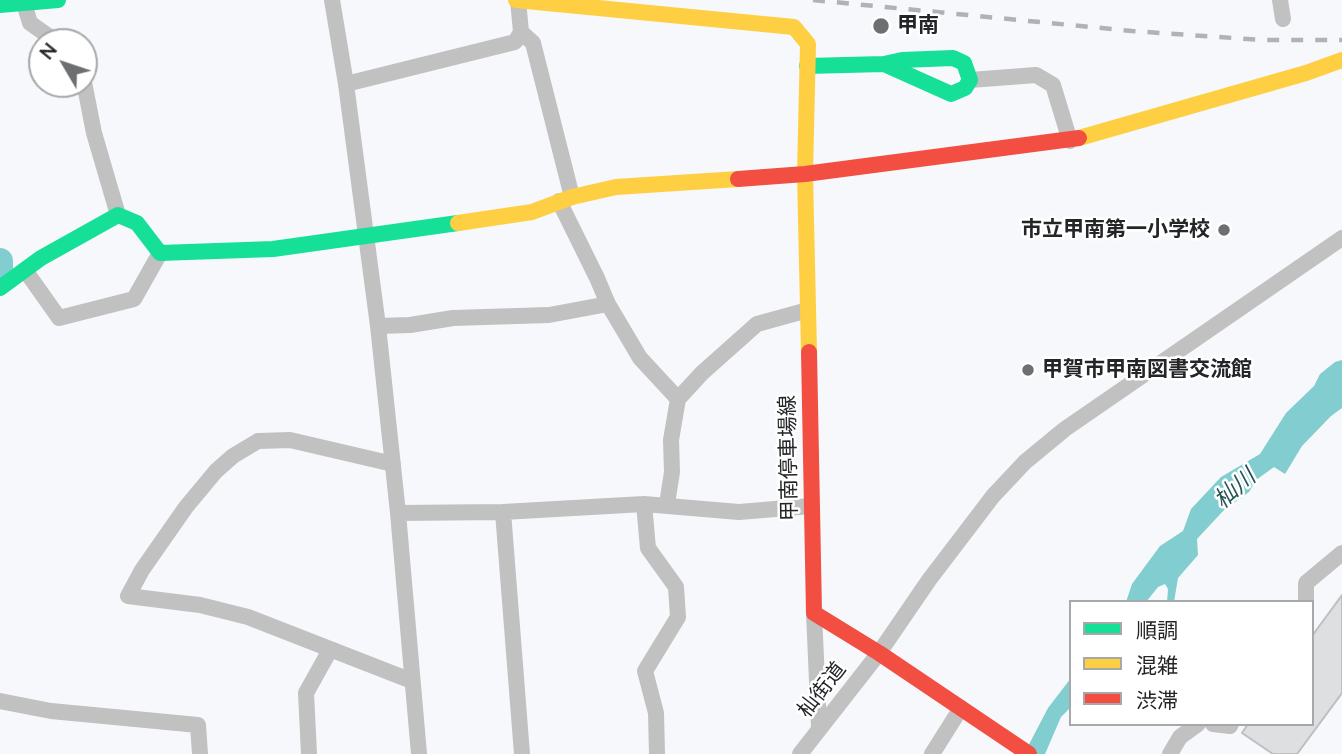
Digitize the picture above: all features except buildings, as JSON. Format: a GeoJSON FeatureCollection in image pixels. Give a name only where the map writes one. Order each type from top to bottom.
{"type":"FeatureCollection","features":[{"type":"Feature","properties":{"kind":"street"},"geometry":{"type":"LineString","coordinates":[[0,5],[58,0]]}},
{"type":"Feature","properties":{"kind":"street"},"geometry":{"type":"LineString","coordinates":[[332,0],[346,84],[378,326],[419,754]]}},
{"type":"Feature","properties":{"kind":"street"},"geometry":{"type":"LineString","coordinates":[[346,84],[514,42],[521,32],[518,0]]}},
{"type":"Feature","properties":{"kind":"street","name":"甲南停車場線"},"geometry":{"type":"LineString","coordinates":[[518,0],[794,27],[808,44],[805,174],[814,613]]}},
{"type":"Feature","properties":{"kind":"street"},"geometry":{"type":"LineString","coordinates":[[1280,0],[1283,19]]}},
{"type":"Feature","properties":{"kind":"street"},"geometry":{"type":"LineString","coordinates":[[24,3],[30,23],[37,28]]}},
{"type":"Feature","properties":{"kind":"street"},"geometry":{"type":"LineString","coordinates":[[521,32],[533,43],[565,199],[608,304],[640,358],[678,399]]}},
{"type":"Feature","properties":{"kind":"street"},"geometry":{"type":"LineString","coordinates":[[807,66],[884,64],[902,60],[953,58],[964,63],[970,80]]}},
{"type":"Feature","properties":{"kind":"street"},"geometry":{"type":"LineString","coordinates":[[920,82],[917,74],[919,65],[925,60]]}},
{"type":"Feature","properties":{"kind":"street"},"geometry":{"type":"LineString","coordinates":[[160,253],[273,249],[532,212],[565,199],[616,187],[805,174],[1070,141],[1306,73],[1342,60]]}},
{"type":"Feature","properties":{"kind":"street"},"geometry":{"type":"LineString","coordinates":[[884,64],[951,94],[965,88],[970,80]]}},
{"type":"Feature","properties":{"kind":"street"},"geometry":{"type":"LineString","coordinates":[[970,80],[1036,75],[1054,85],[1070,141]]}},
{"type":"Feature","properties":{"kind":"street"},"geometry":{"type":"LineString","coordinates":[[87,98],[94,133],[118,215]]}},
{"type":"Feature","properties":{"kind":"street"},"geometry":{"type":"LineString","coordinates":[[118,215],[137,223],[160,253]]}},
{"type":"Feature","properties":{"kind":"street"},"geometry":{"type":"LineString","coordinates":[[1,287],[24,270],[118,215]]}},
{"type":"Feature","properties":{"kind":"street","name":"杣街道"},"geometry":{"type":"LineString","coordinates":[[800,754],[993,496],[1025,462],[1065,429],[1342,238]]}},
{"type":"Feature","properties":{"kind":"street"},"geometry":{"type":"LineString","coordinates":[[24,270],[59,318],[134,299],[160,253]]}},
{"type":"Feature","properties":{"kind":"street"},"geometry":{"type":"LineString","coordinates":[[378,326],[410,325],[453,318],[549,314],[608,304]]}},
{"type":"Feature","properties":{"kind":"street"},"geometry":{"type":"LineString","coordinates":[[667,504],[672,471],[671,440],[678,399],[702,373],[757,324],[808,310]]}},
{"type":"Feature","properties":{"kind":"street"},"geometry":{"type":"LineString","coordinates":[[393,464],[290,440],[258,442],[233,456],[216,471],[142,570],[128,596],[200,605],[248,617],[412,681]]}},
{"type":"Feature","properties":{"kind":"street"},"geometry":{"type":"LineString","coordinates":[[398,513],[503,512],[644,504],[740,512],[811,506]]}},
{"type":"Feature","properties":{"kind":"street"},"geometry":{"type":"LineString","coordinates":[[644,504],[649,548],[676,587],[678,617],[645,671],[656,713],[657,754]]}},
{"type":"Feature","properties":{"kind":"street"},"geometry":{"type":"LineString","coordinates":[[503,512],[522,754]]}},
{"type":"Feature","properties":{"kind":"street"},"geometry":{"type":"LineString","coordinates":[[1306,600],[1306,583],[1342,553]]}},
{"type":"Feature","properties":{"kind":"street"},"geometry":{"type":"LineString","coordinates":[[814,613],[1029,754]]}},
{"type":"Feature","properties":{"kind":"street"},"geometry":{"type":"LineString","coordinates":[[814,613],[819,727]]}},
{"type":"Feature","properties":{"kind":"street"},"geometry":{"type":"LineString","coordinates":[[309,754],[306,693],[330,650]]}},
{"type":"Feature","properties":{"kind":"street"},"geometry":{"type":"LineString","coordinates":[[0,703],[51,711],[198,725],[200,754]]}},
{"type":"Feature","properties":{"kind":"street"},"geometry":{"type":"LineString","coordinates":[[932,754],[966,711]]}},
{"type":"Feature","properties":{"kind":"street"},"geometry":{"type":"LineString","coordinates":[[1170,754],[1180,737],[1195,726]]}},
{"type":"Feature","properties":{"kind":"water","name":"杣川"},"geometry":{"type":"Polygon","coordinates":[[[1342,360],[1342,408],[1302,446],[1285,474],[1274,467],[1256,480],[1249,492],[1224,510],[1197,539],[1198,555],[1178,578],[1174,600],[1167,600],[1168,589],[1165,584],[1158,587],[1148,600],[1127,600],[1132,584],[1160,546],[1183,531],[1191,509],[1221,477],[1260,454],[1286,413],[1314,386],[1320,374],[1342,360]]]}},
{"type":"Feature","properties":{"kind":"water"},"geometry":{"type":"Polygon","coordinates":[[[1069,681],[1069,709],[1061,717],[1045,754],[1024,754],[1048,708],[1069,681]]]}},
{"type":"Feature","properties":{"kind":"waterway"},"geometry":{"type":"LineString","coordinates":[[0,261],[0,267]]}},
{"type":"Feature","properties":{"kind":"railway"},"geometry":{"type":"LineString","coordinates":[[813,0],[1132,31],[1262,40],[1342,40]]}},
{"type":"Feature","properties":{"kind":"traffic: fast"},"geometry":{"type":"LineString","coordinates":[[0,5],[58,0]]}},
{"type":"Feature","properties":{"kind":"traffic: fast"},"geometry":{"type":"LineString","coordinates":[[807,66],[884,64],[902,60],[953,58],[964,63],[970,80],[965,88],[951,94],[884,64]]}},
{"type":"Feature","properties":{"kind":"traffic: fast"},"geometry":{"type":"LineString","coordinates":[[0,288],[41,258],[118,215],[137,223],[160,253],[273,249],[458,223]]}},
{"type":"Feature","properties":{"kind":"traffic: slow"},"geometry":{"type":"LineString","coordinates":[[516,0],[794,27],[808,44],[805,174],[809,352]]}},
{"type":"Feature","properties":{"kind":"traffic: slow"},"geometry":{"type":"LineString","coordinates":[[1079,138],[1306,73],[1342,60]]}},
{"type":"Feature","properties":{"kind":"traffic: slow"},"geometry":{"type":"LineString","coordinates":[[458,223],[532,212],[572,197],[616,187],[738,179]]}},
{"type":"Feature","properties":{"kind":"traffic: jam"},"geometry":{"type":"LineString","coordinates":[[738,179],[805,174],[1079,138]]}},
{"type":"Feature","properties":{"kind":"traffic: jam"},"geometry":{"type":"LineString","coordinates":[[809,352],[814,613],[879,653],[1029,754]]}},
{"type":"Feature","properties":{"kind":"place","name":"甲南"},"geometry":{"type":"Point","coordinates":[881,26]}},
{"type":"Feature","properties":{"kind":"place","name":"市立甲南第一小学校"},"geometry":{"type":"Point","coordinates":[1224,230]}},
{"type":"Feature","properties":{"kind":"place","name":"甲賀市甲南図書交流館"},"geometry":{"type":"Point","coordinates":[1028,370]}}]}
